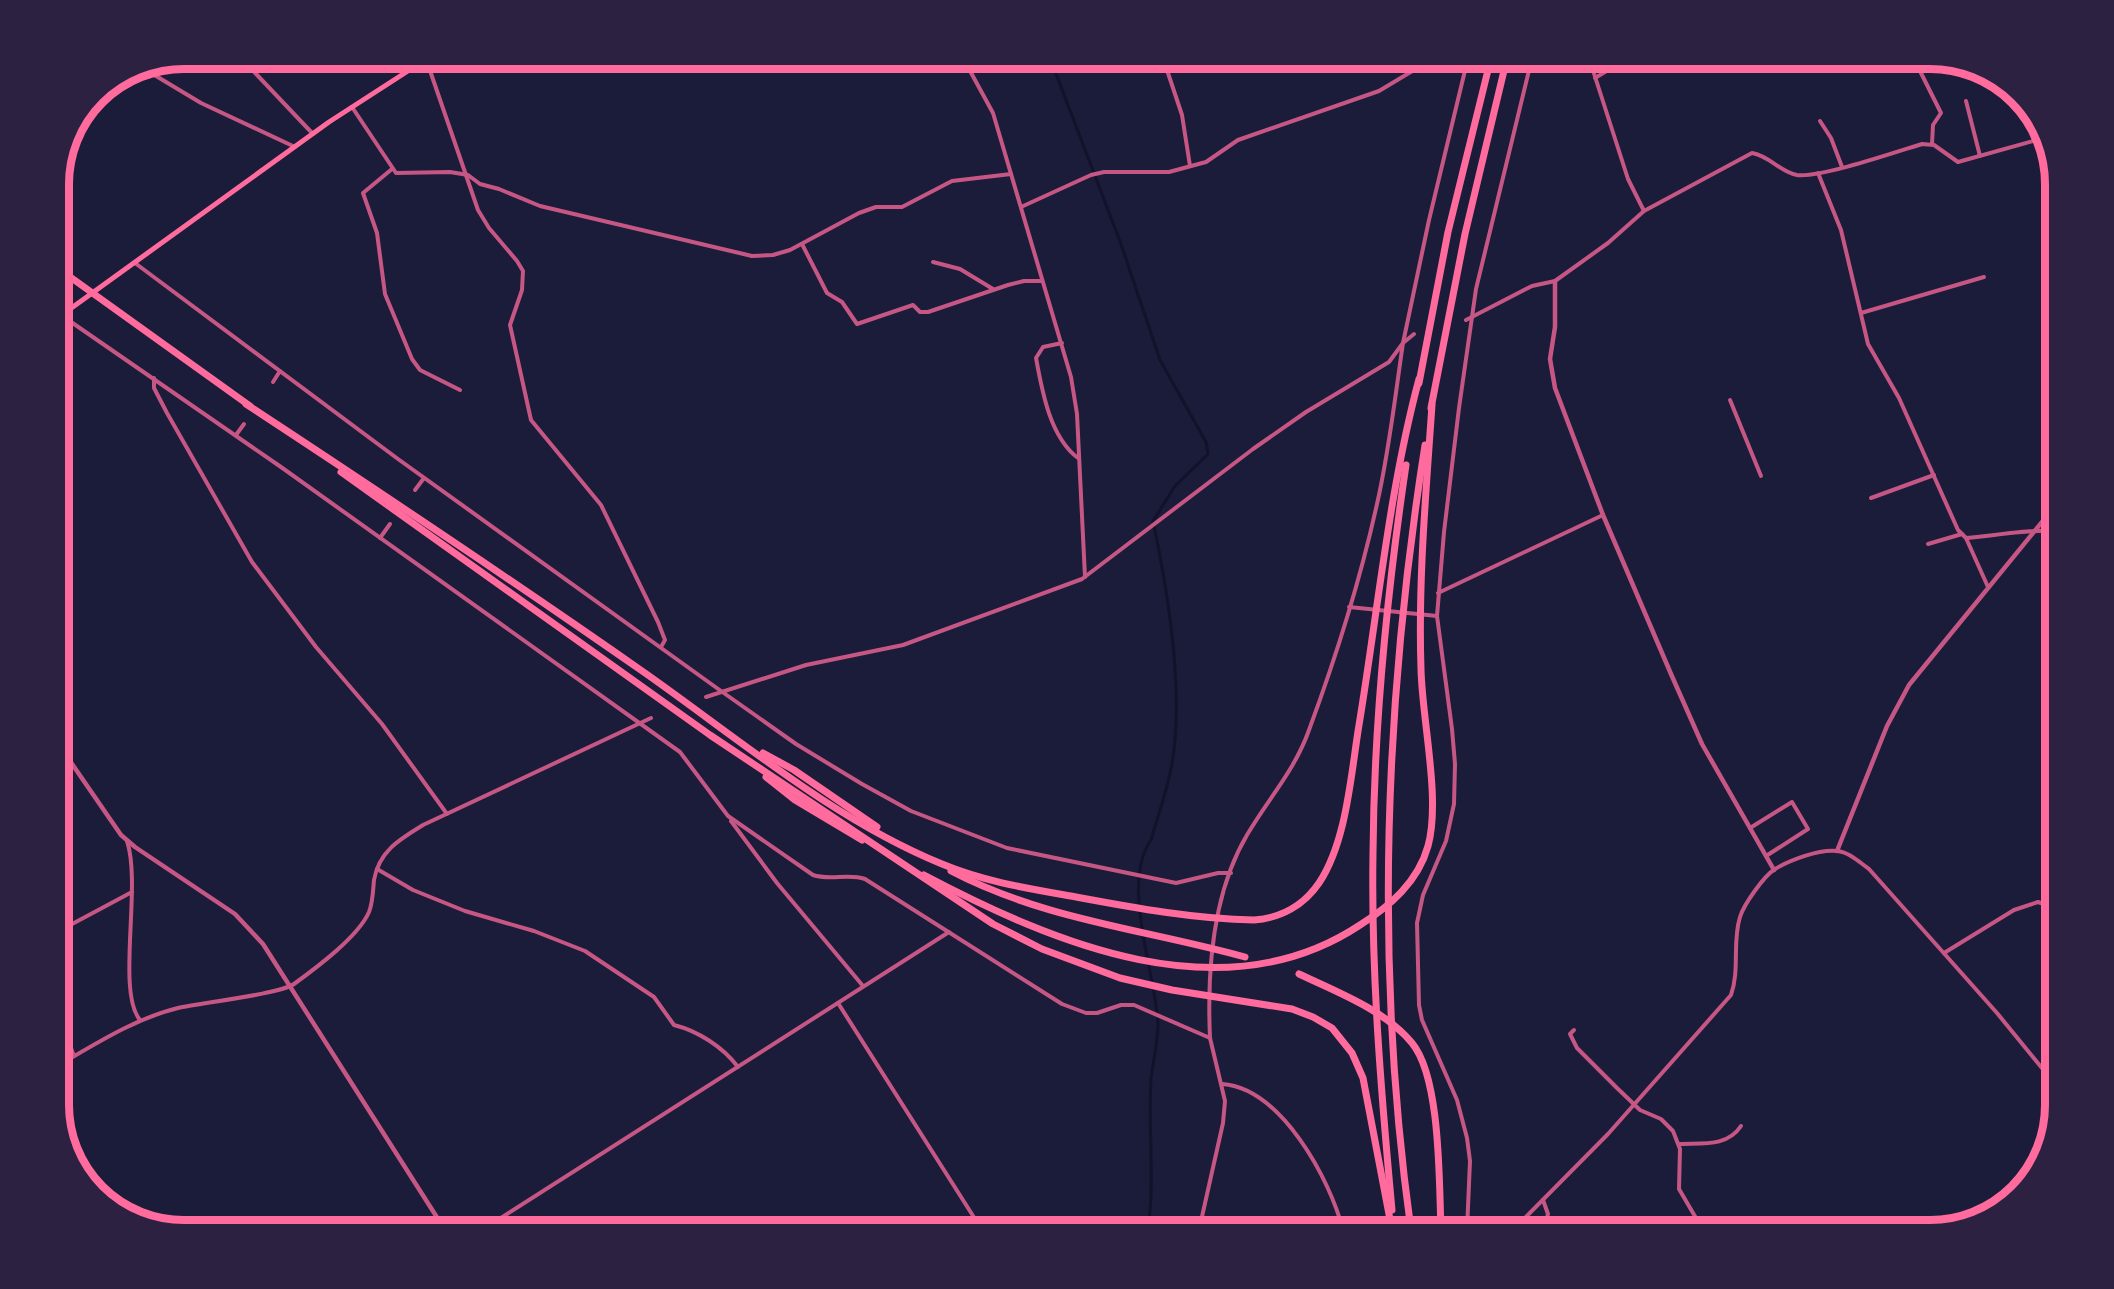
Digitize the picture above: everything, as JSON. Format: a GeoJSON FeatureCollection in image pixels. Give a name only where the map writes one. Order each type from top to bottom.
{"type":"FeatureCollection","features":[{"type":"Feature","properties":{"kind":"highway"},"geometry":{"type":"LineString","coordinates":[[1392,1220],[1378,1051],[1374,951],[1375,771],[1385,633],[1390,582],[1419,379],[1448,232],[1488,69]]}},
{"type":"Feature","properties":{"kind":"highway"},"geometry":{"type":"LineString","coordinates":[[1410,1220],[1395,1055],[1390,947],[1391,783],[1402,636],[1407,581],[1432,405],[1465,234],[1505,69]]}},
{"type":"Feature","properties":{"kind":"highway"},"geometry":{"type":"LineString","coordinates":[[69,276],[737,754],[895,858],[969,910],[1017,937],[1069,960],[1120,978],[1172,990],[1305,1013],[1332,1028],[1356,1058],[1366,1090],[1391,1220]]}},
{"type":"Feature","properties":{"kind":"highway"},"geometry":{"type":"LineString","coordinates":[[902,845],[941,864],[982,878],[1114,904],[1240,920],[1266,919],[1297,906],[1319,883],[1331,861],[1348,790],[1380,582],[1411,409],[1419,379]]}},
{"type":"Feature","properties":{"kind":"highway"},"geometry":{"type":"LineString","coordinates":[[246,404],[531,593],[836,808],[902,845],[1009,899],[1117,928],[1245,957]]}},
{"type":"Feature","properties":{"kind":"highway"},"geometry":{"type":"LineString","coordinates":[[895,858],[1027,925],[1120,956],[1192,967],[1243,966],[1297,955],[1338,939],[1385,908],[1415,875],[1428,846],[1432,817],[1420,635],[1421,580],[1432,405]]}},
{"type":"Feature","properties":{"kind":"highway"},"geometry":{"type":"LineString","coordinates":[[1299,974],[1344,996],[1390,1023],[1419,1053],[1431,1094],[1440,1220]]}},
{"type":"Feature","properties":{"kind":"main road"},"geometry":{"type":"LineString","coordinates":[[69,309],[313,134],[411,69]]}},
{"type":"Feature","properties":{"kind":"street"},"geometry":{"type":"LineString","coordinates":[[251,69],[313,134]]}},
{"type":"Feature","properties":{"kind":"street"},"geometry":{"type":"LineString","coordinates":[[429,69],[433,86],[468,176],[478,210],[489,228],[523,271],[522,290],[510,325],[531,420],[601,505],[658,622],[664,640],[661,647]]}},
{"type":"Feature","properties":{"kind":"street"},"geometry":{"type":"LineString","coordinates":[[969,69],[993,113],[1071,377],[1085,578]]}},
{"type":"Feature","properties":{"kind":"street"},"geometry":{"type":"LineString","coordinates":[[1166,69],[1182,114],[1190,166]]}},
{"type":"Feature","properties":{"kind":"street"},"geometry":{"type":"LineString","coordinates":[[1021,207],[1091,175],[1104,172],[1169,172],[1216,157],[1246,137],[1379,92],[1416,69]]}},
{"type":"Feature","properties":{"kind":"street"},"geometry":{"type":"LineString","coordinates":[[1201,1220],[1223,1123],[1225,1101],[1210,1038],[1214,938],[1231,873],[1246,836],[1279,790],[1299,755],[1349,607],[1377,504],[1404,343],[1429,220],[1465,69]]}},
{"type":"Feature","properties":{"kind":"street"},"geometry":{"type":"LineString","coordinates":[[1467,1220],[1470,1161],[1467,1138],[1457,1100],[1422,1020],[1416,978],[1419,911],[1451,825],[1455,786],[1452,729],[1437,616],[1437,594],[1472,318],[1476,289],[1529,69]]}},
{"type":"Feature","properties":{"kind":"street"},"geometry":{"type":"LineString","coordinates":[[1592,69],[1628,179],[1644,211]]}},
{"type":"Feature","properties":{"kind":"street"},"geometry":{"type":"LineString","coordinates":[[1595,78],[1610,69]]}},
{"type":"Feature","properties":{"kind":"street"},"geometry":{"type":"LineString","coordinates":[[1919,69],[1941,113],[1933,125],[1932,144]]}},
{"type":"Feature","properties":{"kind":"street"},"geometry":{"type":"LineString","coordinates":[[152,74],[201,103],[295,147]]}},
{"type":"Feature","properties":{"kind":"street"},"geometry":{"type":"LineString","coordinates":[[1966,100],[1980,156]]}},
{"type":"Feature","properties":{"kind":"street"},"geometry":{"type":"LineString","coordinates":[[352,107],[396,173],[450,172],[468,176],[480,184],[499,189],[540,206],[752,256],[772,255],[802,244],[859,213],[876,207],[902,207],[952,181],[1011,174]]}},
{"type":"Feature","properties":{"kind":"street"},"geometry":{"type":"LineString","coordinates":[[1820,121],[1831,138],[1842,167]]}},
{"type":"Feature","properties":{"kind":"street"},"geometry":{"type":"LineString","coordinates":[[1466,320],[1532,286],[1555,281],[1608,243],[1644,211],[1752,153],[1766,158],[1788,173],[1800,175],[1842,167],[1922,144],[1932,144],[1958,162],[2036,140]]}},
{"type":"Feature","properties":{"kind":"street"},"geometry":{"type":"LineString","coordinates":[[392,169],[363,193],[377,233],[385,294],[412,358],[420,370],[460,390]]}},
{"type":"Feature","properties":{"kind":"street"},"geometry":{"type":"LineString","coordinates":[[1818,173],[1841,230],[1868,344],[1899,398],[1951,515],[1966,538],[1988,587]]}},
{"type":"Feature","properties":{"kind":"street"},"geometry":{"type":"LineString","coordinates":[[802,244],[827,293],[842,302],[857,324],[910,306],[920,312],[928,312],[993,289],[1024,281],[1041,281]]}},
{"type":"Feature","properties":{"kind":"street"},"geometry":{"type":"LineString","coordinates":[[134,262],[424,478],[721,691],[812,754],[911,811],[1007,848],[1145,878],[1176,883],[1218,873],[1231,873]]}},
{"type":"Feature","properties":{"kind":"street"},"geometry":{"type":"LineString","coordinates":[[933,262],[960,269],[993,289]]}},
{"type":"Feature","properties":{"kind":"street"},"geometry":{"type":"LineString","coordinates":[[1861,313],[1984,277]]}},
{"type":"Feature","properties":{"kind":"street"},"geometry":{"type":"LineString","coordinates":[[1555,281],[1555,327],[1550,359],[1551,372],[1603,515],[1702,744],[1774,870]]}},
{"type":"Feature","properties":{"kind":"street"},"geometry":{"type":"LineString","coordinates":[[69,322],[236,435],[680,752],[777,883],[863,987]]}},
{"type":"Feature","properties":{"kind":"street"},"geometry":{"type":"LineString","coordinates":[[706,697],[795,668],[903,645],[1085,578],[1253,449],[1389,362],[1414,334]]}},
{"type":"Feature","properties":{"kind":"street"},"geometry":{"type":"LineString","coordinates":[[1062,343],[1043,347],[1036,358],[1046,403],[1060,439],[1067,450],[1078,458]]}},
{"type":"Feature","properties":{"kind":"street"},"geometry":{"type":"LineString","coordinates":[[273,382],[280,371]]}},
{"type":"Feature","properties":{"kind":"street"},"geometry":{"type":"LineString","coordinates":[[153,377],[154,388],[167,413],[252,562],[316,647],[382,724],[447,813]]}},
{"type":"Feature","properties":{"kind":"street"},"geometry":{"type":"LineString","coordinates":[[1731,400],[1761,476]]}},
{"type":"Feature","properties":{"kind":"street"},"geometry":{"type":"LineString","coordinates":[[236,435],[244,424]]}},
{"type":"Feature","properties":{"kind":"street"},"geometry":{"type":"LineString","coordinates":[[1871,498],[1934,475]]}},
{"type":"Feature","properties":{"kind":"street"},"geometry":{"type":"LineString","coordinates":[[416,490],[424,478]]}},
{"type":"Feature","properties":{"kind":"street"},"geometry":{"type":"LineString","coordinates":[[1437,594],[1603,515]]}},
{"type":"Feature","properties":{"kind":"street"},"geometry":{"type":"LineString","coordinates":[[1837,851],[1887,726],[1909,685],[2045,517]]}},
{"type":"Feature","properties":{"kind":"street"},"geometry":{"type":"LineString","coordinates":[[380,537],[390,524]]}},
{"type":"Feature","properties":{"kind":"street"},"geometry":{"type":"LineString","coordinates":[[1966,538],[2045,530]]}},
{"type":"Feature","properties":{"kind":"street"},"geometry":{"type":"LineString","coordinates":[[1928,544],[1962,534]]}},
{"type":"Feature","properties":{"kind":"street"},"geometry":{"type":"LineString","coordinates":[[1349,607],[1437,616]]}},
{"type":"Feature","properties":{"kind":"street"},"geometry":{"type":"LineString","coordinates":[[69,1059],[140,1020],[177,1009],[290,987],[343,943],[361,924],[369,912],[377,869],[391,846],[423,825],[447,813],[651,718]]}},
{"type":"Feature","properties":{"kind":"street"},"geometry":{"type":"LineString","coordinates":[[69,760],[108,819],[127,841],[242,920],[263,944],[439,1220]]}},
{"type":"Feature","properties":{"kind":"street"},"geometry":{"type":"LineString","coordinates":[[1750,828],[1792,802],[1808,829],[1766,856]]}},
{"type":"Feature","properties":{"kind":"street"},"geometry":{"type":"LineString","coordinates":[[728,816],[813,874],[822,878],[859,877],[865,879],[1014,975],[1075,1010],[1097,1013],[1121,1005],[1134,1005],[1210,1038]]}},
{"type":"Feature","properties":{"kind":"street"},"geometry":{"type":"LineString","coordinates":[[127,841],[134,868],[130,999],[140,1020]]}},
{"type":"Feature","properties":{"kind":"street"},"geometry":{"type":"LineString","coordinates":[[1524,1220],[1634,1104],[1731,995],[1735,983],[1740,917],[1750,898],[1774,870],[1822,852],[1837,851],[1847,854],[1869,869],[2045,1072]]}},
{"type":"Feature","properties":{"kind":"street"},"geometry":{"type":"LineString","coordinates":[[377,869],[413,890],[465,911],[534,931],[585,951],[654,997],[674,1025],[688,1028],[728,1054],[738,1066]]}},
{"type":"Feature","properties":{"kind":"street"},"geometry":{"type":"LineString","coordinates":[[69,926],[132,892]]}},
{"type":"Feature","properties":{"kind":"street"},"geometry":{"type":"LineString","coordinates":[[1944,953],[2014,910],[2038,902],[2045,904]]}},
{"type":"Feature","properties":{"kind":"street"},"geometry":{"type":"LineString","coordinates":[[498,1220],[949,932]]}},
{"type":"Feature","properties":{"kind":"street"},"geometry":{"type":"LineString","coordinates":[[837,1003],[976,1220]]}},
{"type":"Feature","properties":{"kind":"street"},"geometry":{"type":"LineString","coordinates":[[1574,1030],[1570,1034],[1577,1048],[1634,1104],[1667,1124],[1680,1144],[1679,1189],[1697,1220]]}},
{"type":"Feature","properties":{"kind":"street"},"geometry":{"type":"LineString","coordinates":[[69,1043],[74,1056]]}},
{"type":"Feature","properties":{"kind":"street"},"geometry":{"type":"LineString","coordinates":[[1222,1084],[1243,1088],[1261,1098],[1294,1133],[1324,1180],[1339,1220]]}},
{"type":"Feature","properties":{"kind":"street"},"geometry":{"type":"LineString","coordinates":[[1680,1144],[1724,1142],[1736,1134],[1741,1126]]}},
{"type":"Feature","properties":{"kind":"street"},"geometry":{"type":"LineString","coordinates":[[1543,1200],[1548,1214],[1546,1220]]}},
{"type":"Feature","properties":{"kind":"waterway"},"geometry":{"type":"LineString","coordinates":[[1054,69],[1121,244],[1160,360],[1206,442],[1208,454],[1175,486],[1153,521],[1169,612],[1176,710],[1171,769],[1151,840],[1142,858],[1139,880],[1142,930],[1158,1024],[1151,1079],[1149,1220]]}}]}
